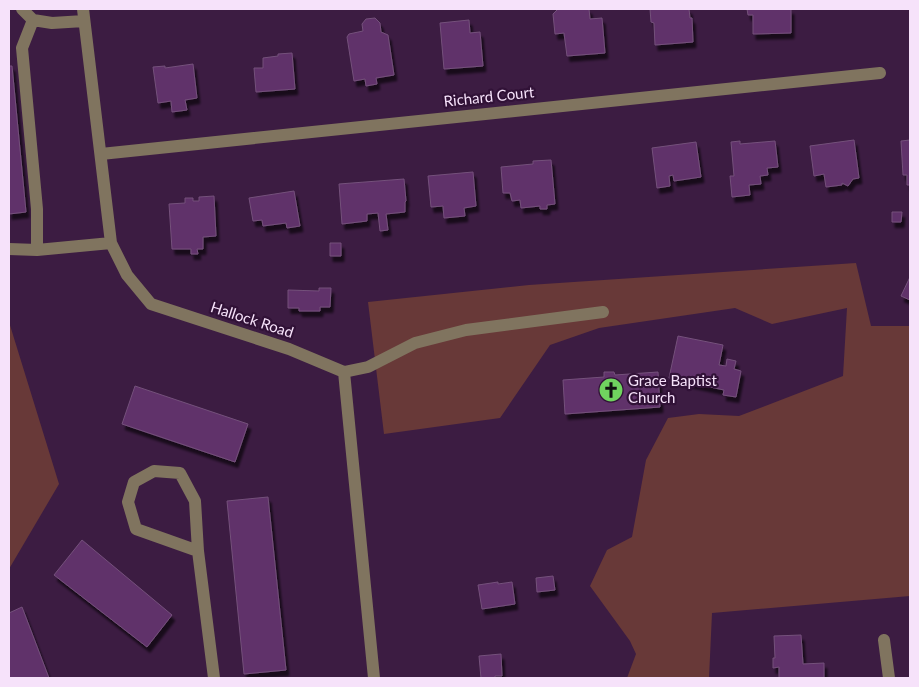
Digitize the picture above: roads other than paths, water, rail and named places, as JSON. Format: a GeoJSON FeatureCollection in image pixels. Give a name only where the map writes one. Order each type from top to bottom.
{"type":"FeatureCollection","features":[{"type":"Feature","properties":{"kind":"street"},"geometry":{"type":"LineString","coordinates":[[22,9],[33,20],[52,23],[84,15]]}},
{"type":"Feature","properties":{"kind":"street","name":"Hallock Road"},"geometry":{"type":"LineString","coordinates":[[84,15],[111,243],[127,275],[151,304],[289,349],[344,372]]}},
{"type":"Feature","properties":{"kind":"street"},"geometry":{"type":"LineString","coordinates":[[33,20],[22,48],[37,209],[37,250]]}},
{"type":"Feature","properties":{"kind":"street","name":"Richard Court"},"geometry":{"type":"LineString","coordinates":[[101,154],[880,73]]}},
{"type":"Feature","properties":{"kind":"street"},"geometry":{"type":"LineString","coordinates":[[9,249],[37,250],[111,243]]}},
{"type":"Feature","properties":{"kind":"street"},"geometry":{"type":"LineString","coordinates":[[374,678],[344,372],[368,367],[415,343],[466,330],[603,312]]}},
{"type":"Feature","properties":{"kind":"street"},"geometry":{"type":"LineString","coordinates":[[198,551],[136,529],[128,502],[134,482],[154,471],[180,473],[195,501],[198,551],[214,678]]}},
{"type":"Feature","properties":{"kind":"street"},"geometry":{"type":"LineString","coordinates":[[884,640],[889,678]]}},
{"type":"Feature","properties":{"kind":"place","name":"Grace Baptist Church"},"geometry":{"type":"Point","coordinates":[611,390]}}]}
